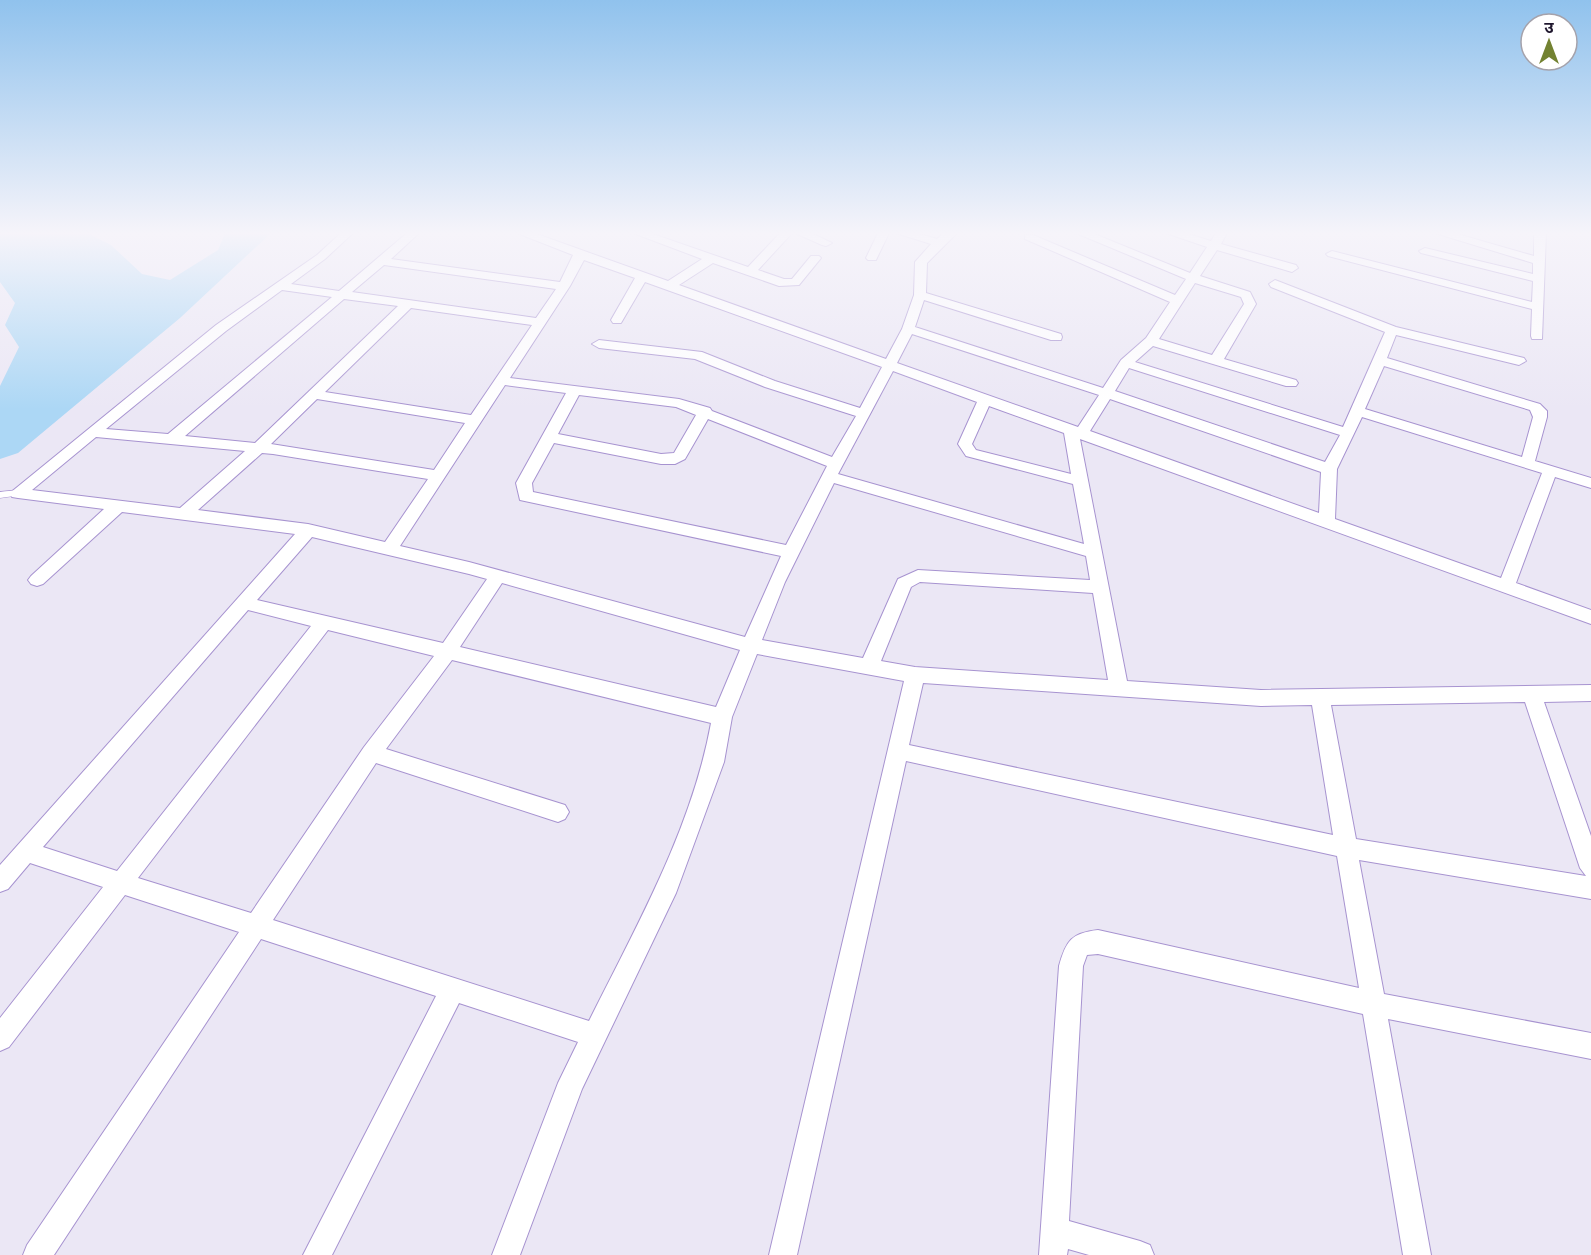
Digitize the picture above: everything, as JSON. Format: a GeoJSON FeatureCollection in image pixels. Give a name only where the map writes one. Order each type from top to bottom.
{"type":"FeatureCollection","features":[{"type":"Feature","properties":{"kind":"street"},"geometry":{"type":"LineString","coordinates":[[18,494],[221,328],[272,292]]}},
{"type":"Feature","properties":{"kind":"street"},"geometry":{"type":"LineString","coordinates":[[318,292],[538,322]]}},
{"type":"Feature","properties":{"kind":"street"},"geometry":{"type":"LineString","coordinates":[[172,439],[346,292]]}},
{"type":"Feature","properties":{"kind":"street"},"geometry":{"type":"LineString","coordinates":[[389,549],[560,292]]}},
{"type":"Feature","properties":{"kind":"street"},"geometry":{"type":"LineString","coordinates":[[617,320],[634,292]]}},
{"type":"Feature","properties":{"kind":"street"},"geometry":{"type":"LineString","coordinates":[[684,292],[1591,617]]}},
{"type":"Feature","properties":{"kind":"street"},"geometry":{"type":"LineString","coordinates":[[506,1255],[571,1083],[665,893],[714,762],[722,717],[749,645],[791,552],[908,329],[920,292]]}},
{"type":"Feature","properties":{"kind":"street"},"geometry":{"type":"LineString","coordinates":[[1157,292],[1178,301]]}},
{"type":"Feature","properties":{"kind":"street"},"geometry":{"type":"LineString","coordinates":[[1119,687],[1080,481],[1076,432],[1126,363],[1151,341],[1184,292]]}},
{"type":"Feature","properties":{"kind":"street"},"geometry":{"type":"LineString","coordinates":[[1216,360],[1250,304],[1249,299],[1238,292]]}},
{"type":"Feature","properties":{"kind":"street"},"geometry":{"type":"LineString","coordinates":[[1294,292],[1392,330],[1518,361]]}},
{"type":"Feature","properties":{"kind":"street"},"geometry":{"type":"LineString","coordinates":[[1478,292],[1538,307]]}},
{"type":"Feature","properties":{"kind":"street"},"geometry":{"type":"LineString","coordinates":[[1537,336],[1539,292]]}},
{"type":"Feature","properties":{"kind":"street"},"geometry":{"type":"LineString","coordinates":[[920,295],[1056,338]]}},
{"type":"Feature","properties":{"kind":"street"},"geometry":{"type":"LineString","coordinates":[[184,514],[258,448],[409,303]]}},
{"type":"Feature","properties":{"kind":"street"},"geometry":{"type":"LineString","coordinates":[[908,329],[1329,469]]}},
{"type":"Feature","properties":{"kind":"street"},"geometry":{"type":"LineString","coordinates":[[1327,522],[1329,469],[1348,433],[1392,330]]}},
{"type":"Feature","properties":{"kind":"street"},"geometry":{"type":"LineString","coordinates":[[1151,341],[1291,383]]}},
{"type":"Feature","properties":{"kind":"street"},"geometry":{"type":"LineString","coordinates":[[599,344],[688,352],[770,384],[864,414]]}},
{"type":"Feature","properties":{"kind":"street"},"geometry":{"type":"LineString","coordinates":[[1379,360],[1535,407],[1540,411],[1540,417],[1527,464]]}},
{"type":"Feature","properties":{"kind":"street"},"geometry":{"type":"LineString","coordinates":[[1126,363],[1348,433]]}},
{"type":"Feature","properties":{"kind":"street"},"geometry":{"type":"LineString","coordinates":[[502,381],[668,401],[705,411],[833,470],[1092,552]]}},
{"type":"Feature","properties":{"kind":"street"},"geometry":{"type":"LineString","coordinates":[[574,390],[524,483],[526,496],[791,552]]}},
{"type":"Feature","properties":{"kind":"street"},"geometry":{"type":"LineString","coordinates":[[314,394],[475,420]]}},
{"type":"Feature","properties":{"kind":"street"},"geometry":{"type":"LineString","coordinates":[[984,401],[965,444],[971,453],[1080,481]]}},
{"type":"Feature","properties":{"kind":"street"},"geometry":{"type":"LineString","coordinates":[[549,437],[661,459],[675,459],[680,456],[705,411]]}},
{"type":"Feature","properties":{"kind":"street"},"geometry":{"type":"LineString","coordinates":[[1357,411],[1591,483]]}},
{"type":"Feature","properties":{"kind":"street"},"geometry":{"type":"LineString","coordinates":[[93,432],[258,448],[351,460],[436,475]]}},
{"type":"Feature","properties":{"kind":"street"},"geometry":{"type":"LineString","coordinates":[[1506,586],[1550,471]]}},
{"type":"Feature","properties":{"kind":"street"},"geometry":{"type":"LineString","coordinates":[[18,494],[308,530],[498,576],[749,645],[915,675],[1261,698],[1591,693]]}},
{"type":"Feature","properties":{"kind":"street"},"geometry":{"type":"LineString","coordinates":[[37,580],[118,506]]}},
{"type":"Feature","properties":{"kind":"street"},"geometry":{"type":"LineString","coordinates":[[0,881],[308,530]]}},
{"type":"Feature","properties":{"kind":"street"},"geometry":{"type":"LineString","coordinates":[[37,1255],[371,753],[448,651],[498,576]]}},
{"type":"Feature","properties":{"kind":"street"},"geometry":{"type":"LineString","coordinates":[[869,666],[904,583],[909,579],[918,576],[1099,587]]}},
{"type":"Feature","properties":{"kind":"street"},"geometry":{"type":"LineString","coordinates":[[244,603],[722,717]]}},
{"type":"Feature","properties":{"kind":"street"},"geometry":{"type":"LineString","coordinates":[[0,1038],[324,622]]}},
{"type":"Feature","properties":{"kind":"street"},"geometry":{"type":"LineString","coordinates":[[783,1255],[915,675]]}},
{"type":"Feature","properties":{"kind":"street"},"geometry":{"type":"LineString","coordinates":[[1532,694],[1591,868]]}},
{"type":"Feature","properties":{"kind":"street"},"geometry":{"type":"LineString","coordinates":[[1320,697],[1417,1255]]}},
{"type":"Feature","properties":{"kind":"street"},"geometry":{"type":"LineString","coordinates":[[898,751],[1346,848],[1591,888]]}},
{"type":"Feature","properties":{"kind":"street"},"geometry":{"type":"LineString","coordinates":[[371,753],[558,812]]}},
{"type":"Feature","properties":{"kind":"street"},"geometry":{"type":"LineString","coordinates":[[26,852],[595,1035]]}},
{"type":"Feature","properties":{"kind":"street"},"geometry":{"type":"LineString","coordinates":[[1140,1255],[1054,1243],[1071,966],[1074,951],[1082,944],[1098,942],[1374,1004],[1591,1046]]}},
{"type":"Feature","properties":{"kind":"street"},"geometry":{"type":"LineString","coordinates":[[316,1255],[453,989]]}},
{"type":"Feature","properties":{"kind":"lane"},"geometry":{"type":"LineString","coordinates":[[0,495],[18,494]]}},
{"type":"Feature","properties":{"kind":"water"},"geometry":{"type":"Polygon","coordinates":[[[7,292],[208,292],[180,318],[18,453],[0,459],[0,386],[19,347],[5,325],[15,303],[7,292]]]}}]}
